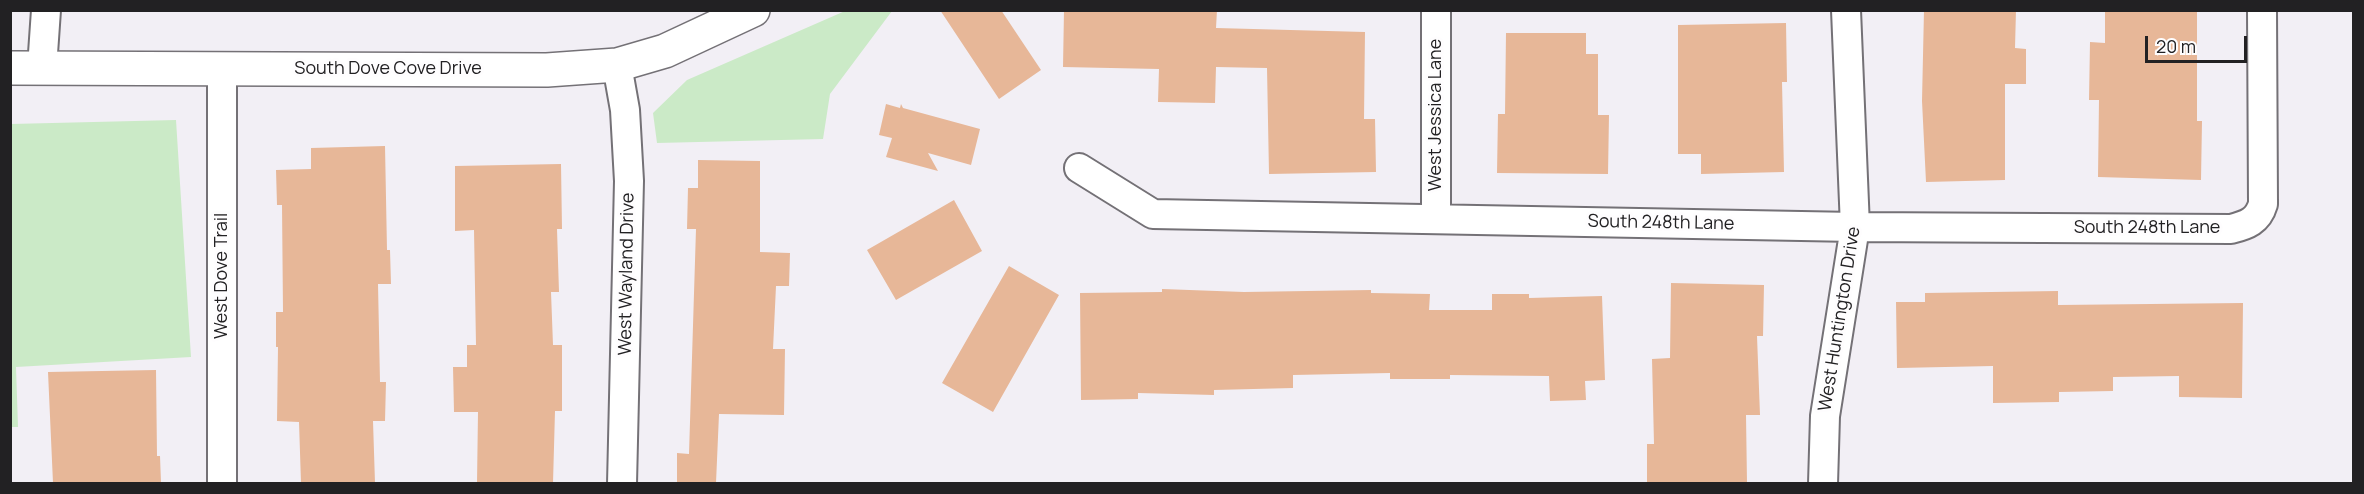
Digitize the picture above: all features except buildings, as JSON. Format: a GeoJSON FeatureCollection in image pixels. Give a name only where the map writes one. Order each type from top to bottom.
{"type":"FeatureCollection","features":[{"type":"Feature","properties":{"kind":"street"},"geometry":{"type":"LineString","coordinates":[[26,68],[46,10]]}},
{"type":"Feature","properties":{"kind":"street","name":"South Dove Cove Drive"},"geometry":{"type":"LineString","coordinates":[[26,68],[547,70],[617,65],[665,51],[753,10]]}},
{"type":"Feature","properties":{"kind":"street","name":"West Jessica Lane"},"geometry":{"type":"LineString","coordinates":[[1436,10],[1436,219]]}},
{"type":"Feature","properties":{"kind":"street","name":"West Huntington Drive"},"geometry":{"type":"LineString","coordinates":[[1823,483],[1825,416],[1855,227],[1846,10]]}},
{"type":"Feature","properties":{"kind":"street","name":"South 248th Lane"},"geometry":{"type":"LineString","coordinates":[[1079,168],[1153,214],[1855,227],[2231,229],[2255,219],[2263,204],[2262,10]]}},
{"type":"Feature","properties":{"kind":"street","name":"West Wayland Drive"},"geometry":{"type":"LineString","coordinates":[[617,65],[625,110],[628,181],[622,483]]}},
{"type":"Feature","properties":{"kind":"street","name":"West Dove Trail"},"geometry":{"type":"LineString","coordinates":[[222,69],[222,483]]}},
{"type":"Feature","properties":{"kind":"green space"},"geometry":{"type":"Polygon","coordinates":[[[845,11],[892,11],[830,94],[823,139],[657,143],[653,113],[687,80],[845,11]]]}},
{"type":"Feature","properties":{"kind":"green space"},"geometry":{"type":"Polygon","coordinates":[[[176,120],[191,357],[16,367],[18,427],[11,427],[11,124],[176,120]]]}}]}
